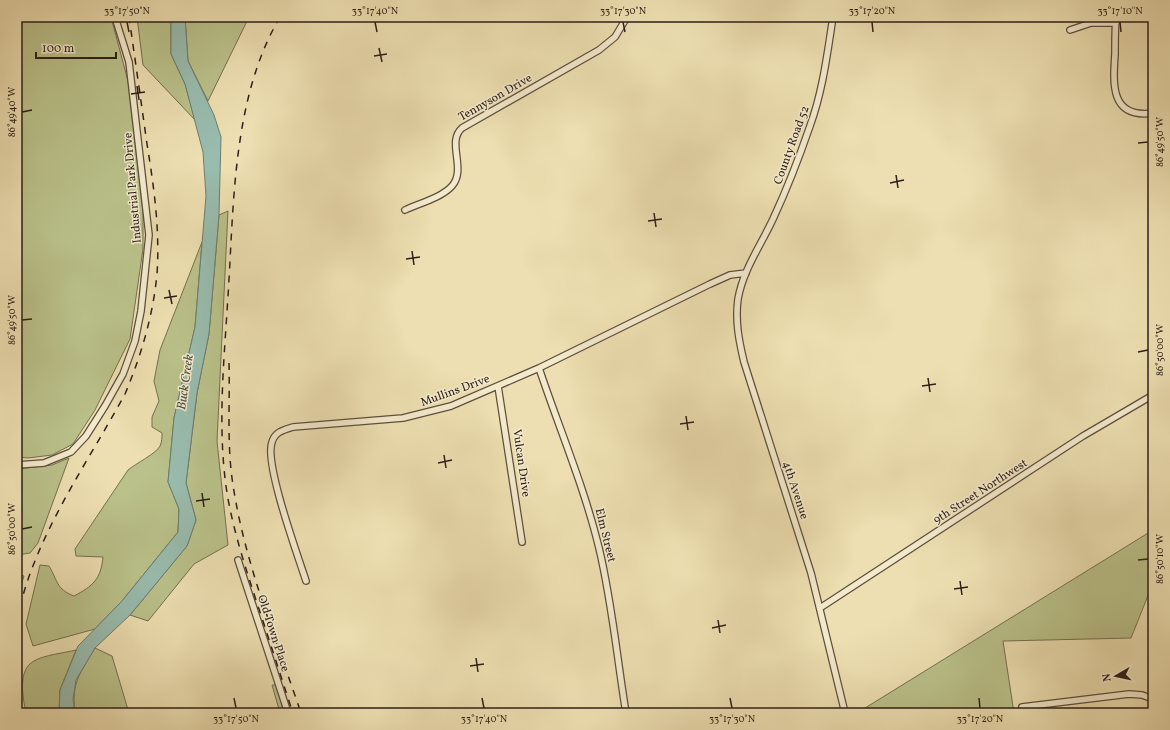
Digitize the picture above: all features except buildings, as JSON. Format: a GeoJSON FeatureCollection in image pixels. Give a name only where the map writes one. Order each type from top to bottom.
{"type":"FeatureCollection","features":[{"type":"Feature","properties":{"kind":"street","name":"Industrial Park Drive"},"geometry":{"type":"LineString","coordinates":[[17,465],[44,463],[71,452],[86,436],[105,406],[123,374],[135,341],[141,311],[150,235],[129,62],[114,17]]}},
{"type":"Feature","properties":{"kind":"street","name":"Tennyson Drive"},"geometry":{"type":"LineString","coordinates":[[405,210],[442,193],[452,185],[458,169],[456,141],[460,130],[599,50],[615,37],[627,17]]}},
{"type":"Feature","properties":{"kind":"street","name":"County Road 52"},"geometry":{"type":"LineString","coordinates":[[746,273],[778,208],[811,125],[826,71],[833,17]]}},
{"type":"Feature","properties":{"kind":"street"},"geometry":{"type":"LineString","coordinates":[[1070,30],[1091,23],[1116,20],[1114,92],[1126,108],[1139,114],[1153,112]]}},
{"type":"Feature","properties":{"kind":"street","name":"Mullins Drive"},"geometry":{"type":"LineString","coordinates":[[277,434],[293,427],[386,420],[417,415],[451,406],[539,368],[710,284],[730,276],[746,273]]}},
{"type":"Feature","properties":{"kind":"street","name":"4th Avenue"},"geometry":{"type":"LineString","coordinates":[[746,273],[741,288],[737,310],[739,341],[820,608],[845,713]]}},
{"type":"Feature","properties":{"kind":"street","name":"Elm Street"},"geometry":{"type":"LineString","coordinates":[[539,368],[587,503],[599,548],[611,611],[626,713]]}},
{"type":"Feature","properties":{"kind":"street","name":"Vulcan Drive"},"geometry":{"type":"LineString","coordinates":[[498,386],[522,542]]}},
{"type":"Feature","properties":{"kind":"street","name":"9th Street Northwest"},"geometry":{"type":"LineString","coordinates":[[820,608],[1083,436],[1153,395]]}},
{"type":"Feature","properties":{"kind":"street"},"geometry":{"type":"LineString","coordinates":[[269,434],[277,434],[270,448],[271,460],[292,540],[306,581]]}},
{"type":"Feature","properties":{"kind":"street","name":"Old Town Place"},"geometry":{"type":"LineString","coordinates":[[238,560],[288,713]]}},
{"type":"Feature","properties":{"kind":"street"},"geometry":{"type":"LineString","coordinates":[[1022,707],[1129,694],[1142,695],[1153,699]]}},
{"type":"Feature","properties":{"kind":"green space"},"geometry":{"type":"Polygon","coordinates":[[[17,17],[111,17],[128,81],[143,211],[143,249],[130,339],[95,410],[73,444],[52,455],[28,458],[17,457],[17,17]]]}},
{"type":"Feature","properties":{"kind":"green space"},"geometry":{"type":"Polygon","coordinates":[[[137,17],[171,17],[171,54],[185,84],[195,120],[143,65],[137,17]]]}},
{"type":"Feature","properties":{"kind":"green space"},"geometry":{"type":"Polygon","coordinates":[[[185,17],[249,17],[208,101],[188,61],[185,17]]]}},
{"type":"Feature","properties":{"kind":"green space"},"geometry":{"type":"Polygon","coordinates":[[[228,211],[217,441],[228,545],[194,564],[148,621],[130,615],[187,546],[196,520],[186,483],[197,393],[209,334],[219,215],[228,211]]]}},
{"type":"Feature","properties":{"kind":"green space"},"geometry":{"type":"Polygon","coordinates":[[[202,242],[195,327],[174,418],[168,482],[179,509],[178,532],[122,601],[95,629],[33,646],[26,624],[40,565],[49,566],[58,584],[74,596],[86,589],[95,581],[102,565],[103,557],[76,556],[75,549],[128,470],[155,452],[161,444],[162,433],[152,427],[152,417],[159,401],[154,381],[160,350],[202,242]]]}},
{"type":"Feature","properties":{"kind":"green space"},"geometry":{"type":"Polygon","coordinates":[[[69,458],[38,543],[30,553],[17,555],[17,531],[21,521],[20,515],[17,511],[17,469],[52,465],[69,458]]]}},
{"type":"Feature","properties":{"kind":"green space"},"geometry":{"type":"Polygon","coordinates":[[[1153,530],[1153,583],[1131,638],[1003,641],[1014,713],[857,713],[1153,530]]]}},
{"type":"Feature","properties":{"kind":"green space"},"geometry":{"type":"Polygon","coordinates":[[[17,574],[24,576],[17,598],[17,574]]]}},
{"type":"Feature","properties":{"kind":"green space"},"geometry":{"type":"Polygon","coordinates":[[[95,648],[112,656],[129,713],[75,713],[74,694],[78,679],[95,648]]]}},
{"type":"Feature","properties":{"kind":"green space"},"geometry":{"type":"Polygon","coordinates":[[[76,650],[60,690],[59,713],[26,713],[22,685],[25,671],[29,665],[43,657],[76,650]]]}},
{"type":"Feature","properties":{"kind":"green space"},"geometry":{"type":"Polygon","coordinates":[[[272,685],[276,685],[285,713],[280,713],[272,685]]]}},
{"type":"Feature","properties":{"kind":"water","name":"Buck Creek"},"geometry":{"type":"Polygon","coordinates":[[[171,17],[185,17],[188,61],[214,115],[221,137],[219,215],[209,334],[197,393],[186,483],[196,520],[187,546],[130,615],[95,648],[76,680],[73,699],[75,713],[59,713],[60,690],[78,646],[122,601],[178,532],[179,509],[168,482],[174,418],[195,327],[206,196],[203,152],[185,84],[171,54],[171,17]]]}},
{"type":"Feature","properties":{"kind":"railway"},"geometry":{"type":"LineString","coordinates":[[17,621],[24,591],[47,533],[125,394],[141,350],[153,305],[158,258],[156,209],[129,17]]}},
{"type":"Feature","properties":{"kind":"railway"},"geometry":{"type":"LineString","coordinates":[[280,17],[264,49],[252,82],[238,153],[234,189],[223,370],[222,444],[227,493],[232,520],[293,713]]}},
{"type":"Feature","properties":{"kind":"railway"},"geometry":{"type":"LineString","coordinates":[[229,363],[230,464],[237,508],[261,597],[301,713]]}}]}
